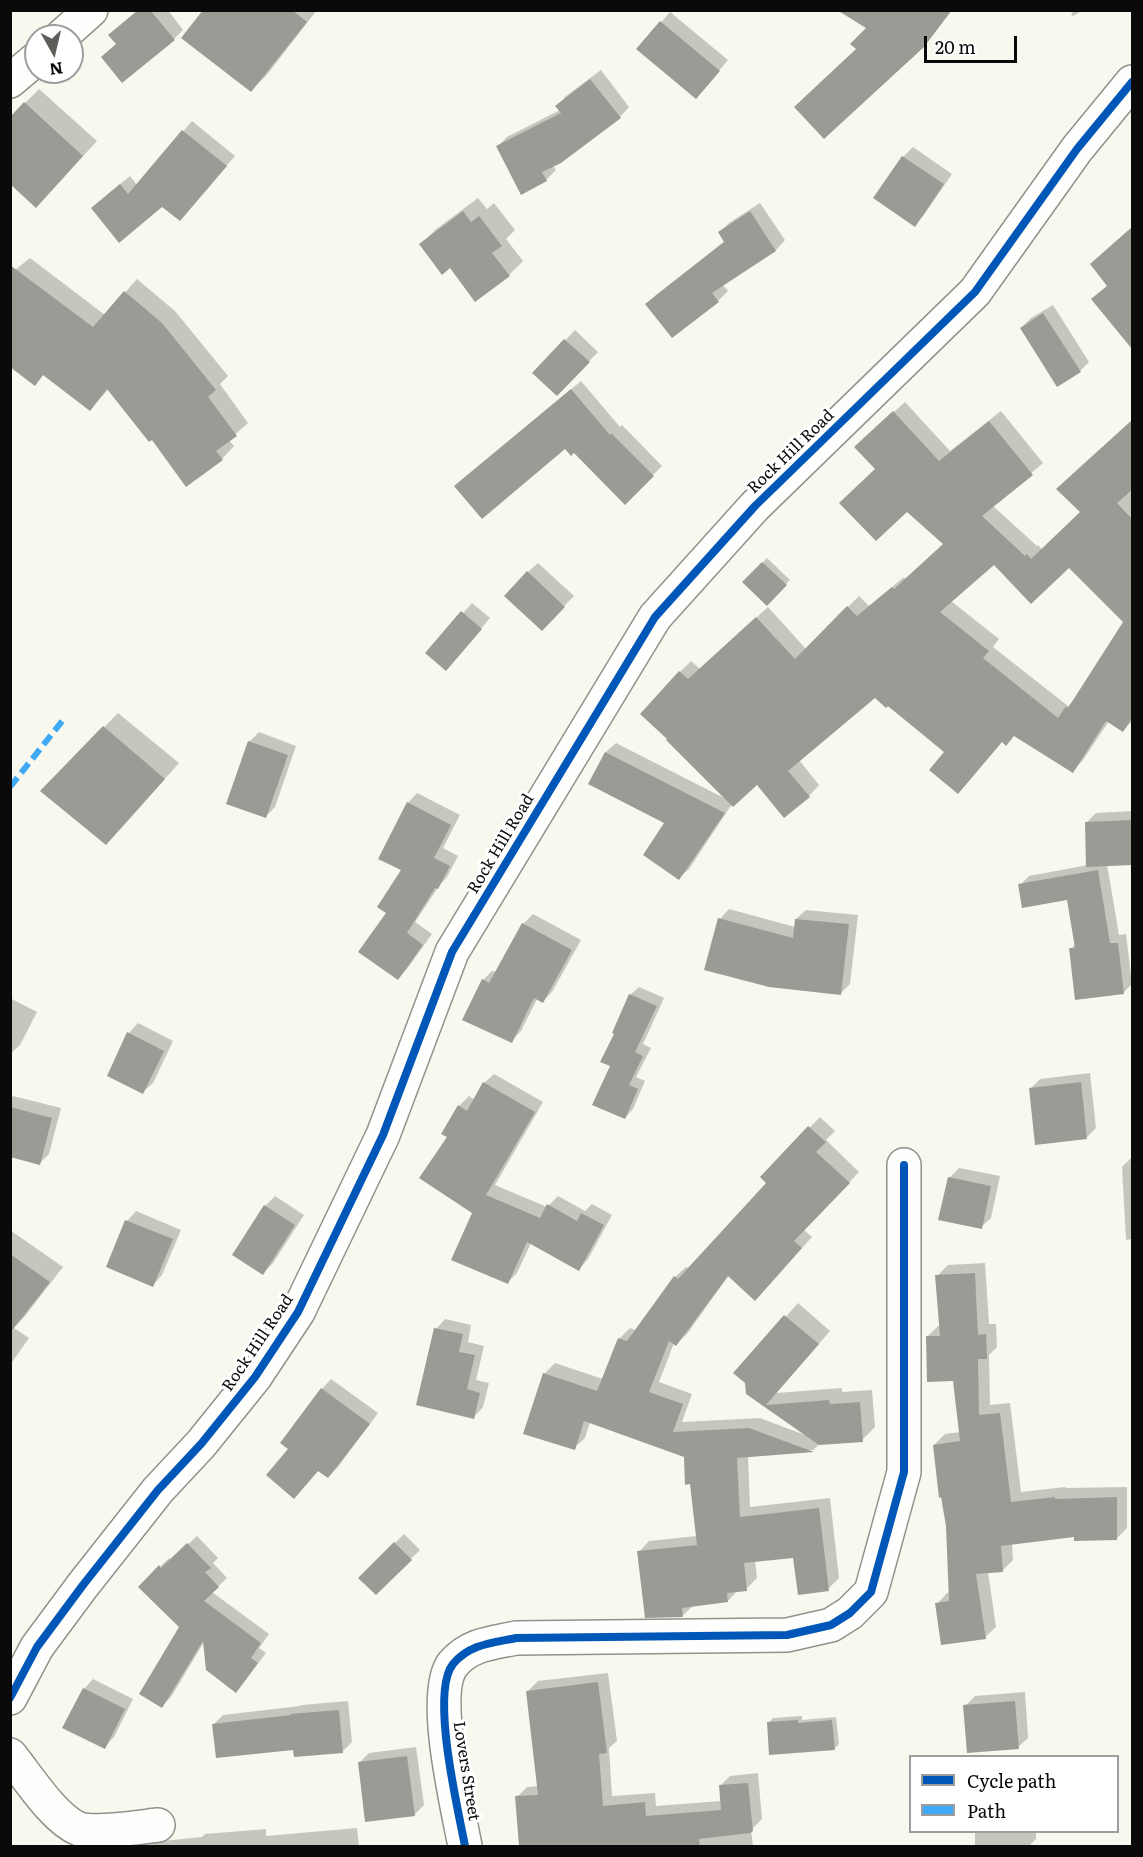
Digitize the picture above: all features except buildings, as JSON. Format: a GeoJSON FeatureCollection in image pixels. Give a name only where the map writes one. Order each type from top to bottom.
{"type":"FeatureCollection","features":[{"type":"Feature","properties":{"kind":"street"},"geometry":{"type":"LineString","coordinates":[[76,24],[92,10]]}},
{"type":"Feature","properties":{"kind":"street"},"geometry":{"type":"LineString","coordinates":[[10,81],[24,69]]}},
{"type":"Feature","properties":{"kind":"street","name":"Rock Hill Road"},"geometry":{"type":"LineString","coordinates":[[10,1698],[37,1647],[82,1585],[158,1490],[201,1444],[255,1377],[298,1312],[384,1135],[452,952],[655,617],[755,506],[975,292],[1077,149],[1132,82]]}},
{"type":"Feature","properties":{"kind":"street","name":"Lovers Street"},"geometry":{"type":"LineString","coordinates":[[465,1846],[445,1733],[444,1691],[452,1665],[476,1646],[516,1638],[787,1635],[831,1625],[850,1613],[871,1592],[904,1472],[904,1165]]}},
{"type":"Feature","properties":{"kind":"street"},"geometry":{"type":"LineString","coordinates":[[10,1755],[61,1819],[81,1830],[158,1826]]}},
{"type":"Feature","properties":{"kind":"marked path"},"geometry":{"type":"LineString","coordinates":[[10,787],[63,720]]}},
{"type":"Feature","properties":{"kind":"cycle path"},"geometry":{"type":"LineString","coordinates":[[10,1698],[37,1647],[83,1585],[158,1490],[201,1444],[255,1377],[298,1312],[383,1135],[452,952],[655,617],[755,506],[975,292],[1077,149],[1132,82]]}},
{"type":"Feature","properties":{"kind":"cycle path"},"geometry":{"type":"LineString","coordinates":[[465,1846],[452,1780],[444,1699],[447,1679],[453,1664],[467,1652],[482,1645],[516,1638],[787,1635],[831,1625],[850,1613],[871,1592],[904,1472],[904,1165]]}}]}
